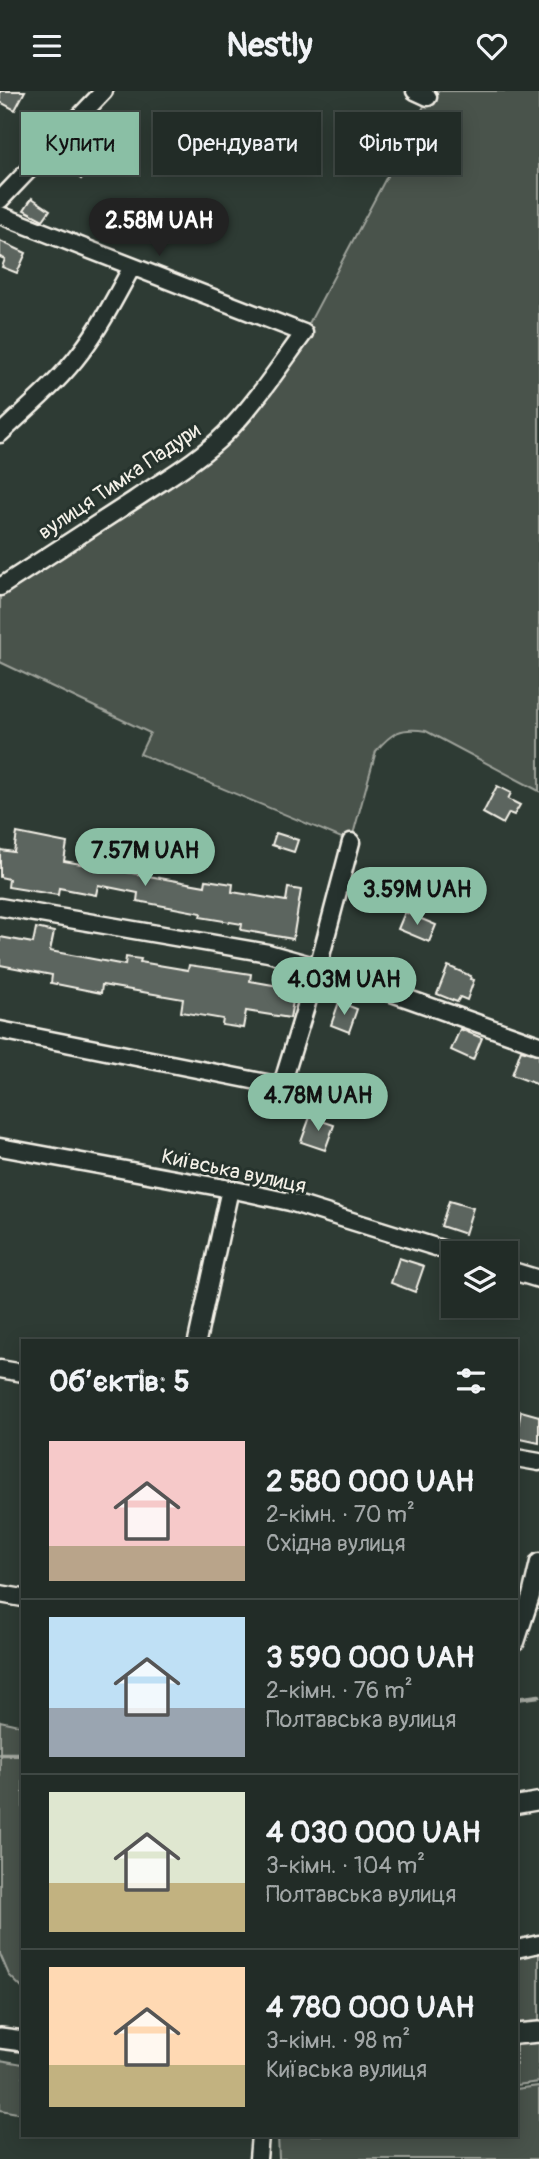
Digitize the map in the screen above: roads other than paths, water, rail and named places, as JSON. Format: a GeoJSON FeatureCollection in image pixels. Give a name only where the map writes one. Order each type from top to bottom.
{"type":"FeatureCollection","features":[{"type":"Feature","properties":{"kind":"main road"},"geometry":{"type":"LineString","coordinates":[[518,2034],[539,2032]]}},
{"type":"Feature","properties":{"kind":"main road"},"geometry":{"type":"LineString","coordinates":[[0,2038],[21,2041]]}},
{"type":"Feature","properties":{"kind":"street"},"geometry":{"type":"LineString","coordinates":[[0,200],[104,91]]}},
{"type":"Feature","properties":{"kind":"street"},"geometry":{"type":"LineString","coordinates":[[0,215],[132,267],[81,352],[61,376],[0,434]]}},
{"type":"Feature","properties":{"kind":"street","name":"вулиця Тимка Падури"},"geometry":{"type":"LineString","coordinates":[[0,587],[174,473],[225,434],[271,379],[304,333],[132,267]]}},
{"type":"Feature","properties":{"kind":"street"},"geometry":{"type":"LineString","coordinates":[[0,1030],[277,1085],[284,1078],[318,967],[351,842]]}},
{"type":"Feature","properties":{"kind":"street"},"geometry":{"type":"LineString","coordinates":[[0,907],[268,953],[318,967],[539,1045]]}},
{"type":"Feature","properties":{"kind":"street","name":"Київська вулиця"},"geometry":{"type":"LineString","coordinates":[[0,1147],[290,1202],[441,1249]]}},
{"type":"Feature","properties":{"kind":"street"},"geometry":{"type":"LineString","coordinates":[[197,1339],[230,1189]]}},
{"type":"Feature","properties":{"kind":"street"},"geometry":{"type":"LineString","coordinates":[[518,1273],[539,1279]]}},
{"type":"Feature","properties":{"kind":"street"},"geometry":{"type":"LineString","coordinates":[[0,1369],[21,1373]]}},
{"type":"Feature","properties":{"kind":"street"},"geometry":{"type":"LineString","coordinates":[[518,1458],[539,1462]]}},
{"type":"Feature","properties":{"kind":"street"},"geometry":{"type":"LineString","coordinates":[[518,1636],[539,1562]]}},
{"type":"Feature","properties":{"kind":"street"},"geometry":{"type":"LineString","coordinates":[[0,1594],[21,1598]]}},
{"type":"Feature","properties":{"kind":"street"},"geometry":{"type":"LineString","coordinates":[[518,1805],[539,1801]]}},
{"type":"Feature","properties":{"kind":"street"},"geometry":{"type":"LineString","coordinates":[[518,1948],[539,1944]]}},
{"type":"Feature","properties":{"kind":"street"},"geometry":{"type":"LineString","coordinates":[[258,2159],[260,2137]]}},
{"type":"Feature","properties":{"kind":"waterway"},"geometry":{"type":"LineString","coordinates":[[518,1699],[539,1696]]}},
{"type":"Feature","properties":{"kind":"waterway"},"geometry":{"type":"LineString","coordinates":[[0,1754],[21,1754]]}}]}
